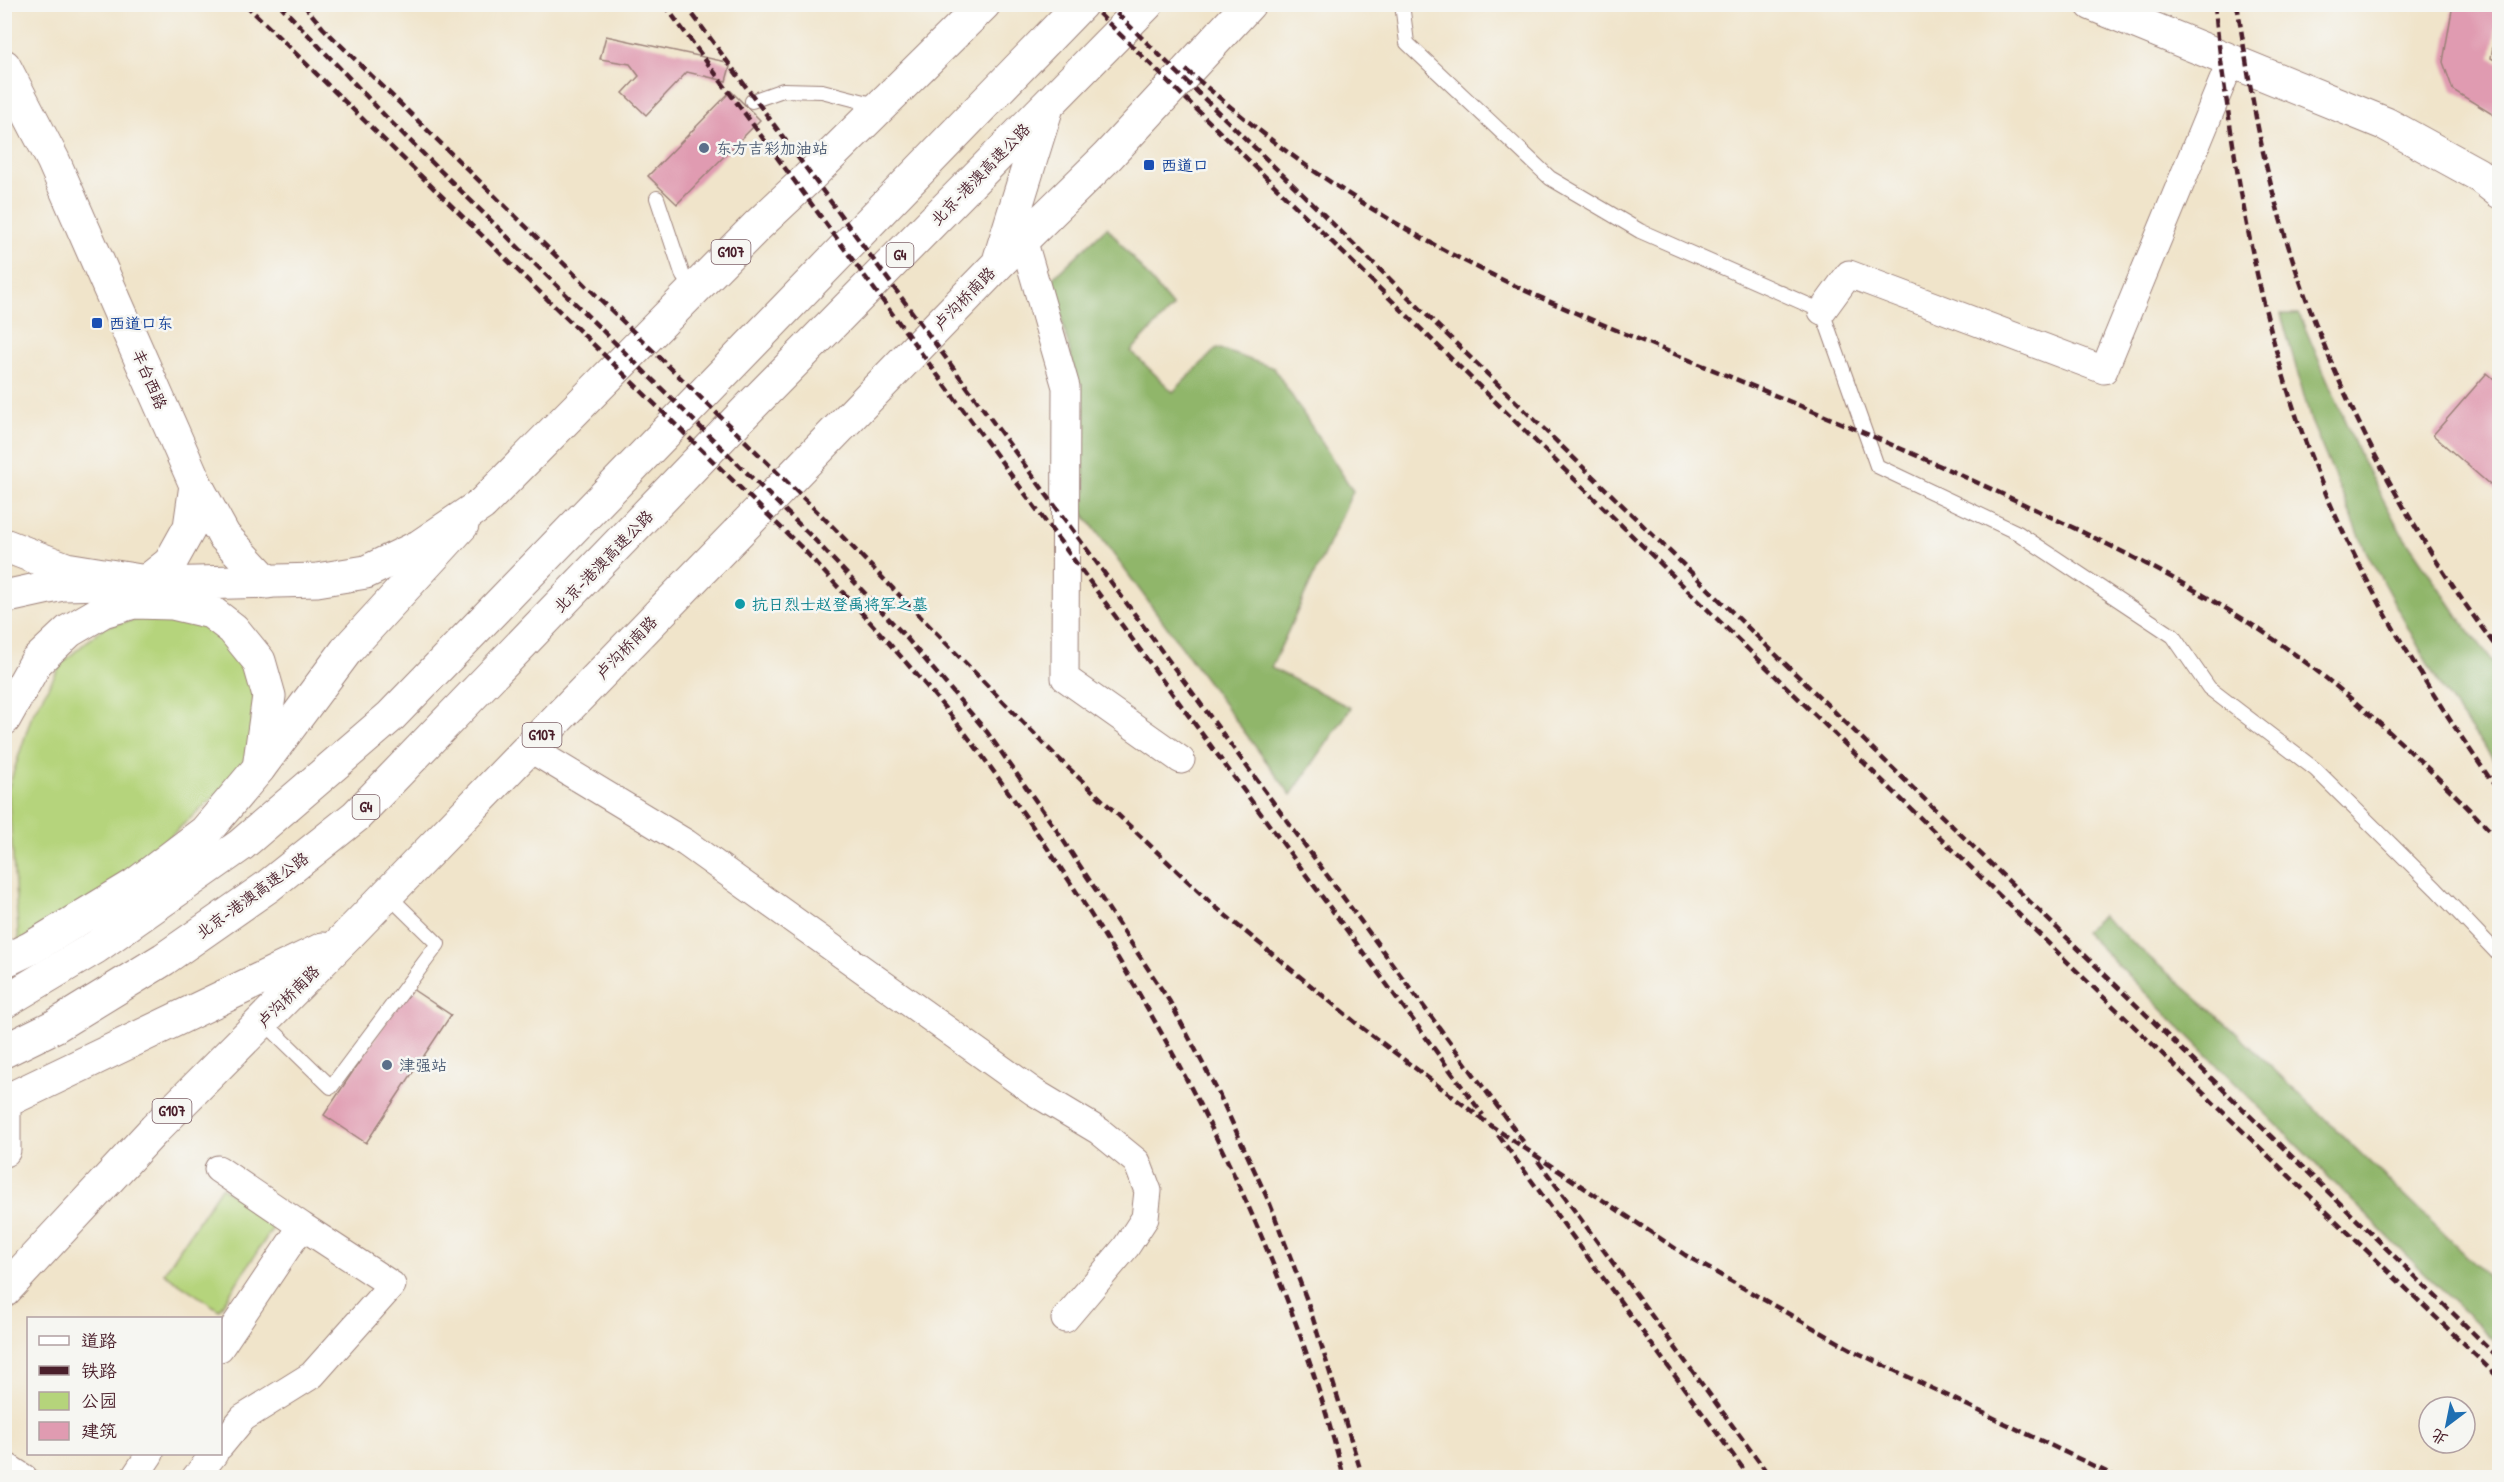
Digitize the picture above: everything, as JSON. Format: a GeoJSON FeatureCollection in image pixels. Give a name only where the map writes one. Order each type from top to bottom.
{"type":"FeatureCollection","features":[{"type":"Feature","properties":{"kind":"main road","name":"G107"},"geometry":{"type":"LineString","coordinates":[[4,544],[66,569],[159,584],[317,580],[366,572],[420,546],[482,504],[693,290],[984,4]]}},
{"type":"Feature","properties":{"kind":"main road"},"geometry":{"type":"LineString","coordinates":[[4,1002],[96,947],[241,845],[391,716],[1081,4]]}},
{"type":"Feature","properties":{"kind":"main road","name":"北京-港澳高速公路"},"geometry":{"type":"LineString","coordinates":[[4,1051],[55,1026],[164,959],[267,887],[356,816],[752,405],[1147,4]]}},
{"type":"Feature","properties":{"kind":"main road","name":"卢沟桥南路"},"geometry":{"type":"LineString","coordinates":[[4,1292],[155,1129],[388,895],[999,263],[1108,156],[1249,4]]}},
{"type":"Feature","properties":{"kind":"main road"},"geometry":{"type":"LineString","coordinates":[[2092,4],[2386,124],[2477,174],[2499,192]]}},
{"type":"Feature","properties":{"kind":"main road","name":"丰台西路"},"geometry":{"type":"LineString","coordinates":[[4,66],[53,160],[196,485],[224,536],[267,582]]}},
{"type":"Feature","properties":{"kind":"main road"},"geometry":{"type":"LineString","coordinates":[[999,263],[1048,105]]}},
{"type":"Feature","properties":{"kind":"main road"},"geometry":{"type":"LineString","coordinates":[[4,597],[63,585],[146,582],[170,562],[190,527],[196,485]]}},
{"type":"Feature","properties":{"kind":"main road"},"geometry":{"type":"LineString","coordinates":[[4,961],[31,948],[116,896],[171,860],[205,832],[259,768],[346,651],[482,504]]}},
{"type":"Feature","properties":{"kind":"main road"},"geometry":{"type":"LineString","coordinates":[[4,719],[36,662],[69,631],[103,611],[134,602],[172,603],[211,612],[233,629],[259,661],[268,696],[259,768]]}},
{"type":"Feature","properties":{"kind":"main road"},"geometry":{"type":"LineString","coordinates":[[5,1125],[346,937]]}},
{"type":"Feature","properties":{"kind":"street"},"geometry":{"type":"LineString","coordinates":[[1822,311],[1849,274],[2104,370],[2231,61]]}},
{"type":"Feature","properties":{"kind":"street"},"geometry":{"type":"LineString","coordinates":[[1023,239],[1066,387],[1065,678],[1181,760]]}},
{"type":"Feature","properties":{"kind":"street"},"geometry":{"type":"LineString","coordinates":[[529,748],[686,843],[1034,1092],[1099,1131],[1137,1162],[1148,1191],[1145,1218],[1126,1247],[1065,1319]]}},
{"type":"Feature","properties":{"kind":"street"},"geometry":{"type":"LineString","coordinates":[[218,1169],[392,1286],[312,1374],[243,1418],[222,1444]]}},
{"type":"Feature","properties":{"kind":"street"},"geometry":{"type":"LineString","coordinates":[[222,1345],[302,1226]]}},
{"type":"Feature","properties":{"kind":"street"},"geometry":{"type":"LineString","coordinates":[[134,1478],[149,1455]]}},
{"type":"Feature","properties":{"kind":"street"},"geometry":{"type":"LineString","coordinates":[[195,1478],[213,1455]]}},
{"type":"Feature","properties":{"kind":"street"},"geometry":{"type":"LineString","coordinates":[[4,1465],[24,1478]]}},
{"type":"Feature","properties":{"kind":"lane"},"geometry":{"type":"LineString","coordinates":[[1402,4],[1407,44],[1550,178],[1640,231],[1822,311],[1877,466],[2018,533],[2173,636],[2209,688],[2316,770],[2436,889],[2499,956]]}},
{"type":"Feature","properties":{"kind":"lane"},"geometry":{"type":"LineString","coordinates":[[752,101],[783,90],[822,91],[880,106]]}},
{"type":"Feature","properties":{"kind":"lane"},"geometry":{"type":"LineString","coordinates":[[657,198],[683,276],[693,290]]}},
{"type":"Feature","properties":{"kind":"lane"},"geometry":{"type":"LineString","coordinates":[[263,1021],[331,1087],[438,944],[388,895]]}},
{"type":"Feature","properties":{"kind":"green space"},"geometry":{"type":"Polygon","coordinates":[[[1107,227],[1173,307],[1131,351],[1173,392],[1217,348],[1274,368],[1353,491],[1271,668],[1351,708],[1291,795],[1077,505],[1084,410],[1052,279],[1107,227]]]}},
{"type":"Feature","properties":{"kind":"green space"},"geometry":{"type":"Polygon","coordinates":[[[2281,314],[2299,314],[2360,456],[2399,529],[2460,619],[2499,669],[2499,767],[2441,688],[2366,551],[2311,421],[2281,314]]]}},
{"type":"Feature","properties":{"kind":"green space"},"geometry":{"type":"Polygon","coordinates":[[[167,612],[221,629],[260,691],[248,766],[21,971],[8,789],[32,715],[62,663],[104,627],[167,612]]]}},
{"type":"Feature","properties":{"kind":"green space"},"geometry":{"type":"Polygon","coordinates":[[[2102,916],[2232,1029],[2499,1287],[2499,1345],[2425,1274],[2084,931],[2102,916]]]}},
{"type":"Feature","properties":{"kind":"green space"},"geometry":{"type":"Polygon","coordinates":[[[221,1187],[276,1223],[219,1310],[164,1273],[221,1187]]]}},
{"type":"Feature","properties":{"kind":"building"},"geometry":{"type":"Polygon","coordinates":[[[2453,4],[2500,4],[2491,58],[2500,63],[2500,119],[2453,90],[2443,62],[2453,4]]]}},
{"type":"Feature","properties":{"kind":"building"},"geometry":{"type":"Polygon","coordinates":[[[606,36],[731,63],[726,81],[687,72],[646,115],[623,93],[639,76],[630,64],[600,59],[606,36]]]}},
{"type":"Feature","properties":{"kind":"building","name":"东方吉彩加油站"},"geometry":{"type":"Polygon","coordinates":[[[731,91],[760,120],[677,204],[648,176],[731,91]]]}},
{"type":"Feature","properties":{"kind":"building"},"geometry":{"type":"Polygon","coordinates":[[[2487,373],[2500,384],[2500,488],[2497,491],[2433,435],[2487,373]]]}},
{"type":"Feature","properties":{"kind":"building","name":"津强站"},"geometry":{"type":"Polygon","coordinates":[[[409,987],[451,1015],[366,1143],[324,1115],[409,987]]]}},
{"type":"Feature","properties":{"kind":"railway"},"geometry":{"type":"LineString","coordinates":[[245,4],[805,551],[919,677],[983,757],[1041,839],[1096,923],[1149,1011],[1198,1101],[1242,1193],[1282,1286],[1316,1382],[1344,1478]]}},
{"type":"Feature","properties":{"kind":"railway"},"geometry":{"type":"LineString","coordinates":[[279,4],[389,120],[814,539],[904,635],[987,732],[1055,828],[1170,1002],[1218,1092],[1270,1204],[1308,1303],[1363,1478]]}},
{"type":"Feature","properties":{"kind":"railway"},"geometry":{"type":"LineString","coordinates":[[303,4],[323,28],[833,527],[1057,757],[1213,905],[1361,1027],[1490,1125],[1685,1255],[1854,1351],[2119,1478]]}},
{"type":"Feature","properties":{"kind":"railway"},"geometry":{"type":"LineString","coordinates":[[664,4],[1483,1115]]}},
{"type":"Feature","properties":{"kind":"railway"},"geometry":{"type":"LineString","coordinates":[[685,4],[1525,1144]]}},
{"type":"Feature","properties":{"kind":"railway"},"geometry":{"type":"LineString","coordinates":[[1089,4],[2091,985],[2500,1379]]}},
{"type":"Feature","properties":{"kind":"railway"},"geometry":{"type":"LineString","coordinates":[[1107,4],[2500,1359]]}},
{"type":"Feature","properties":{"kind":"railway"},"geometry":{"type":"LineString","coordinates":[[2215,4],[2231,131],[2247,226],[2268,320],[2295,413],[2330,503],[2366,579],[2407,652],[2500,793]]}},
{"type":"Feature","properties":{"kind":"railway"},"geometry":{"type":"LineString","coordinates":[[2237,4],[2254,108],[2267,169],[2306,298],[2331,361],[2390,483],[2461,598],[2500,652]]}},
{"type":"Feature","properties":{"kind":"railway"},"geometry":{"type":"LineString","coordinates":[[1186,70],[1270,139],[1324,178],[1391,220],[1459,258],[1567,309],[1960,475],[2112,546],[2227,609],[2312,667],[2368,713],[2448,788],[2500,841]]}},
{"type":"Feature","properties":{"kind":"railway"},"geometry":{"type":"LineString","coordinates":[[1498,1135],[1750,1478]]}},
{"type":"Feature","properties":{"kind":"railway"},"geometry":{"type":"LineString","coordinates":[[1538,1161],[1771,1478]]}},
{"type":"Feature","properties":{"kind":"place","name":"东方吉彩加油站"},"geometry":{"type":"Point","coordinates":[704,148]}},
{"type":"Feature","properties":{"kind":"place","name":"西道口"},"geometry":{"type":"Point","coordinates":[1149,165]}},
{"type":"Feature","properties":{"kind":"place","name":"西道口东"},"geometry":{"type":"Point","coordinates":[97,323]}},
{"type":"Feature","properties":{"kind":"place","name":"抗日烈士赵登禹将军之墓"},"geometry":{"type":"Point","coordinates":[740,604]}},
{"type":"Feature","properties":{"kind":"place","name":"津强站"},"geometry":{"type":"Point","coordinates":[387,1065]}}]}
